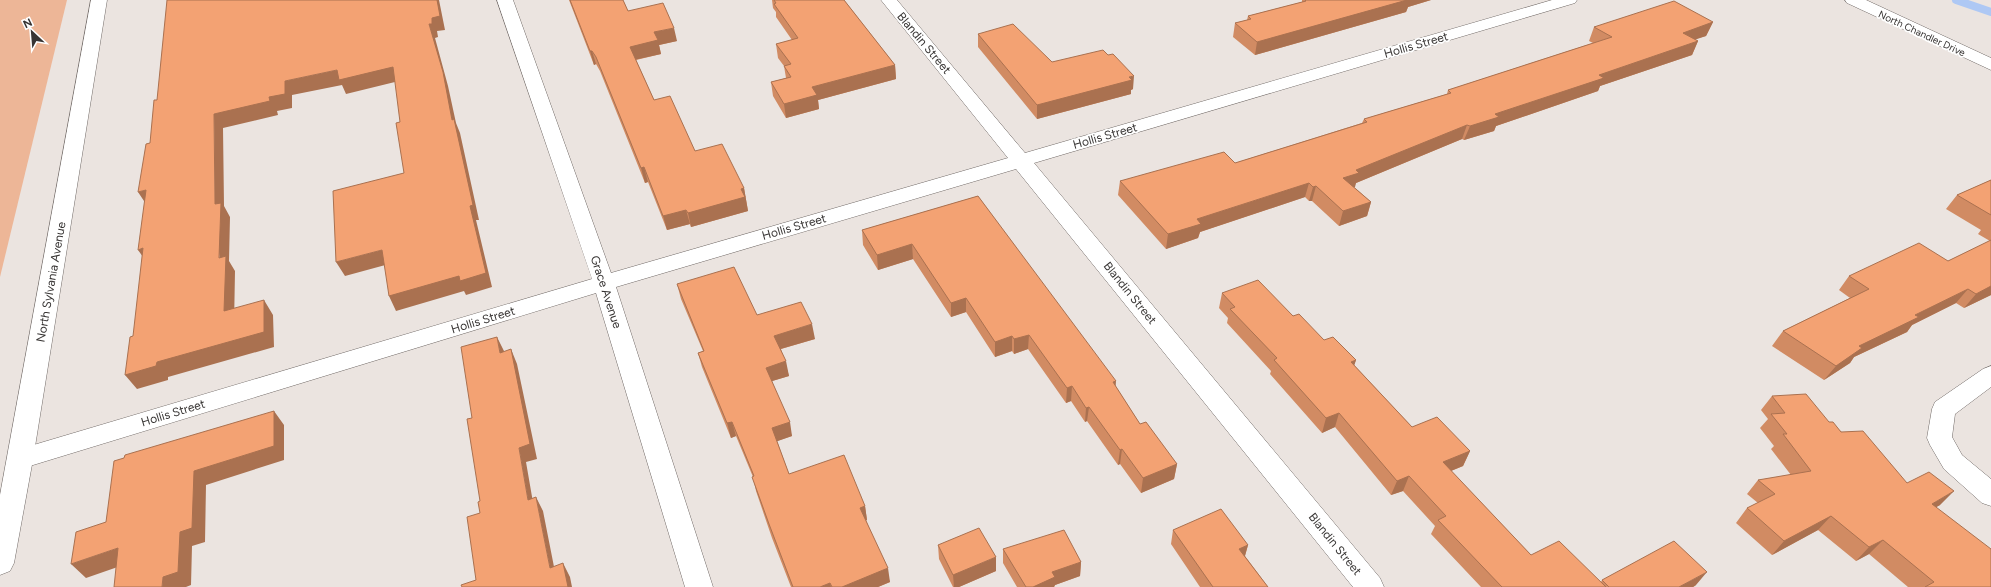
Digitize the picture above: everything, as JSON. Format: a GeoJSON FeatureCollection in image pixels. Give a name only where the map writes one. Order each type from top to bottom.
{"type":"FeatureCollection","features":[{"type":"Feature","properties":{"kind":"street","name":"North Sylvania Avenue"},"geometry":{"type":"LineString","coordinates":[[0,563],[20,459],[99,0]]}},
{"type":"Feature","properties":{"kind":"street","name":"Grace Avenue"},"geometry":{"type":"LineString","coordinates":[[505,0],[604,283],[699,587]]}},
{"type":"Feature","properties":{"kind":"street","name":"Blandin Street"},"geometry":{"type":"LineString","coordinates":[[889,0],[1370,587]]}},
{"type":"Feature","properties":{"kind":"street","name":"Hollis Street"},"geometry":{"type":"LineString","coordinates":[[20,459],[604,283],[1569,0]]}},
{"type":"Feature","properties":{"kind":"street","name":"North Chandler Drive"},"geometry":{"type":"LineString","coordinates":[[1853,0],[1991,65]]}},
{"type":"Feature","properties":{"kind":"street"},"geometry":{"type":"LineString","coordinates":[[1991,375],[1944,409],[1939,438],[1953,462],[1991,495]]}},
{"type":"Feature","properties":{"kind":"shaded area"},"geometry":{"type":"Polygon","coordinates":[[[0,0],[67,0],[0,277],[0,0]]]}},
{"type":"Feature","properties":{"kind":"building"},"geometry":{"type":"Polygon","coordinates":[[[167,0],[437,0],[440,16],[432,18],[432,24],[429,24],[443,72],[452,120],[454,119],[473,205],[470,206],[486,273],[460,281],[459,276],[389,296],[382,250],[336,262],[333,191],[404,173],[396,123],[400,122],[393,67],[339,80],[337,70],[285,81],[285,94],[269,97],[270,101],[214,114],[215,204],[221,203],[219,258],[226,256],[224,311],[264,300],[264,332],[157,362],[156,366],[125,375],[130,337],[133,336],[143,248],[138,250],[146,190],[138,192],[146,144],[150,143],[154,100],[157,100],[167,0]]]}},
{"type":"Feature","properties":{"kind":"building"},"geometry":{"type":"Polygon","coordinates":[[[570,0],[623,0],[628,11],[663,3],[674,28],[654,32],[658,40],[630,47],[654,100],[670,96],[695,151],[722,144],[744,188],[741,189],[745,197],[688,213],[686,210],[663,216],[644,167],[641,168],[596,57],[592,51],[590,51],[570,0]]]}},
{"type":"Feature","properties":{"kind":"building"},"geometry":{"type":"Polygon","coordinates":[[[774,0],[844,0],[895,65],[812,87],[817,95],[784,104],[771,82],[791,77],[784,66],[791,64],[776,44],[798,38],[774,4],[776,3],[774,0]]]}},
{"type":"Feature","properties":{"kind":"building"},"geometry":{"type":"Polygon","coordinates":[[[1305,0],[1407,0],[1257,42],[1235,23],[1251,19],[1248,16],[1306,1],[1305,0]]]}},
{"type":"Feature","properties":{"kind":"building"},"geometry":{"type":"Polygon","coordinates":[[[1674,1],[1713,22],[1683,33],[1698,41],[1599,75],[1604,78],[1495,114],[1499,117],[1470,126],[1467,125],[1356,170],[1359,173],[1343,178],[1371,202],[1343,211],[1316,186],[1313,187],[1309,183],[1197,219],[1201,224],[1168,234],[1120,181],[1224,152],[1235,163],[1367,122],[1364,119],[1451,93],[1448,90],[1612,37],[1594,27],[1674,1]]]}},
{"type":"Feature","properties":{"kind":"building"},"geometry":{"type":"Polygon","coordinates":[[[1013,24],[1052,62],[1103,50],[1108,55],[1113,54],[1134,76],[1129,77],[1132,80],[1037,105],[978,34],[1013,24]]]}},
{"type":"Feature","properties":{"kind":"building"},"geometry":{"type":"Polygon","coordinates":[[[1991,180],[1991,215],[1957,195],[1991,180]]]}},
{"type":"Feature","properties":{"kind":"building"},"geometry":{"type":"Polygon","coordinates":[[[978,196],[1116,381],[1113,382],[1140,424],[1146,422],[1177,464],[1143,478],[1122,449],[1120,450],[1089,407],[1086,408],[1072,386],[1067,388],[1029,335],[1014,339],[1012,336],[995,342],[966,298],[951,303],[912,244],[877,255],[862,230],[978,196]]]}},
{"type":"Feature","properties":{"kind":"building"},"geometry":{"type":"Polygon","coordinates":[[[1991,240],[1991,286],[1976,294],[1968,289],[1915,315],[1919,317],[1859,346],[1862,348],[1836,366],[1783,331],[1869,289],[1849,276],[1919,243],[1948,261],[1991,240]]]}},
{"type":"Feature","properties":{"kind":"building"},"geometry":{"type":"Polygon","coordinates":[[[734,267],[757,315],[801,302],[812,324],[774,336],[786,361],[766,368],[790,422],[772,428],[789,474],[844,455],[865,506],[860,508],[888,568],[842,587],[832,587],[830,583],[820,587],[793,587],[752,477],[754,476],[732,422],[727,423],[698,353],[704,351],[677,284],[734,267]]]}},
{"type":"Feature","properties":{"kind":"building"},"geometry":{"type":"Polygon","coordinates":[[[1258,280],[1293,316],[1299,314],[1324,340],[1333,337],[1356,360],[1351,362],[1412,427],[1437,417],[1470,451],[1443,462],[1531,555],[1559,541],[1606,587],[1502,587],[1438,520],[1446,516],[1409,476],[1397,481],[1339,413],[1326,418],[1274,360],[1277,358],[1230,309],[1235,307],[1222,293],[1258,280]]]}},
{"type":"Feature","properties":{"kind":"building"},"geometry":{"type":"Polygon","coordinates":[[[497,337],[500,353],[511,349],[530,444],[519,448],[528,500],[536,497],[550,568],[563,563],[568,587],[462,587],[461,585],[476,580],[467,517],[480,513],[478,502],[480,501],[467,419],[472,418],[461,347],[497,337]]]}},
{"type":"Feature","properties":{"kind":"building"},"geometry":{"type":"Polygon","coordinates":[[[1806,394],[1829,422],[1833,422],[1841,432],[1863,431],[1907,483],[1929,472],[1954,491],[1932,504],[1991,549],[1991,587],[1925,587],[1934,582],[1883,540],[1869,547],[1831,516],[1784,541],[1747,508],[1775,494],[1758,480],[1811,471],[1783,434],[1787,434],[1771,414],[1785,413],[1772,396],[1806,394]]]}},
{"type":"Feature","properties":{"kind":"building"},"geometry":{"type":"Polygon","coordinates":[[[274,411],[274,446],[194,471],[192,528],[180,532],[178,572],[163,577],[162,587],[114,587],[118,548],[71,564],[76,532],[106,522],[114,461],[124,458],[125,455],[274,411]]]}},
{"type":"Feature","properties":{"kind":"building"},"geometry":{"type":"Polygon","coordinates":[[[1221,509],[1248,545],[1239,549],[1268,587],[1213,587],[1173,530],[1221,509]]]}},
{"type":"Feature","properties":{"kind":"building"},"geometry":{"type":"Polygon","coordinates":[[[979,528],[996,557],[953,575],[938,545],[979,528]]]}},
{"type":"Feature","properties":{"kind":"building"},"geometry":{"type":"Polygon","coordinates":[[[1064,530],[1081,562],[1052,572],[1055,577],[1033,587],[1026,587],[1003,549],[1064,530]]]}},
{"type":"Feature","properties":{"kind":"building"},"geometry":{"type":"Polygon","coordinates":[[[1674,541],[1707,572],[1679,587],[1609,587],[1602,580],[1674,541]]]}},
{"type":"Feature","properties":{"kind":"waterway"},"geometry":{"type":"LineString","coordinates":[[1956,0],[1991,12]]}}]}
